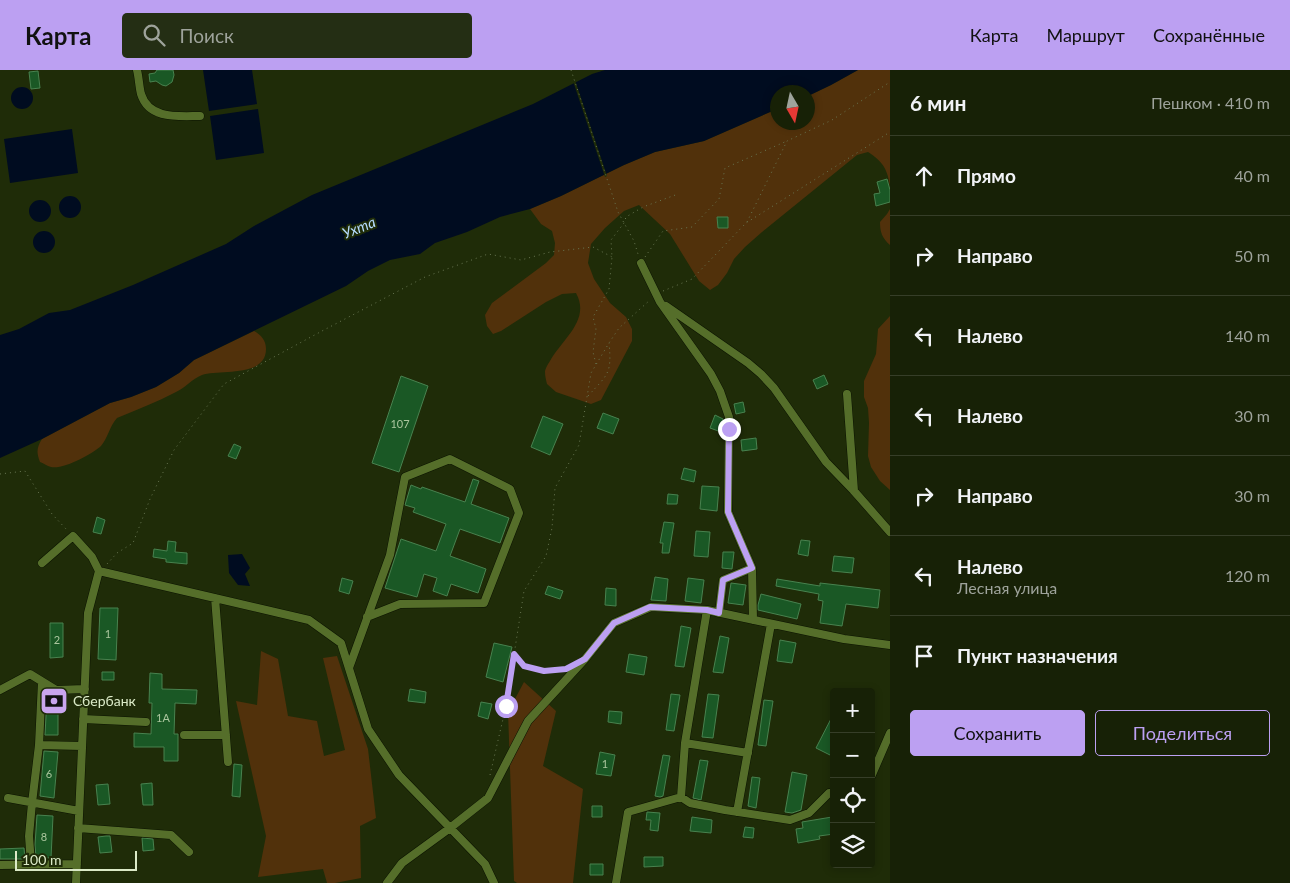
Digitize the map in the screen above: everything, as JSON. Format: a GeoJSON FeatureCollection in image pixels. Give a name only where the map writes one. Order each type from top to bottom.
{"type":"FeatureCollection","features":[{"type":"Feature","properties":{"kind":"street"},"geometry":{"type":"LineString","coordinates":[[138,70],[141,93],[147,106],[167,115],[200,116]]}},
{"type":"Feature","properties":{"kind":"street"},"geometry":{"type":"LineString","coordinates":[[641,263],[660,302],[711,374],[720,391],[729,417],[728,512],[752,568],[753,620]]}},
{"type":"Feature","properties":{"kind":"street"},"geometry":{"type":"LineString","coordinates":[[660,302],[761,374],[774,388],[826,462],[890,532]]}},
{"type":"Feature","properties":{"kind":"street"},"geometry":{"type":"LineString","coordinates":[[847,394],[854,491]]}},
{"type":"Feature","properties":{"kind":"street"},"geometry":{"type":"LineString","coordinates":[[349,668],[367,617],[390,555],[405,477],[450,459],[510,489],[518,513],[484,603],[400,604],[367,617]]}},
{"type":"Feature","properties":{"kind":"street"},"geometry":{"type":"LineString","coordinates":[[42,563],[73,536],[92,557],[100,571],[88,613],[76,883]]}},
{"type":"Feature","properties":{"kind":"street"},"geometry":{"type":"LineString","coordinates":[[719,613],[723,580],[752,568]]}},
{"type":"Feature","properties":{"kind":"street"},"geometry":{"type":"LineString","coordinates":[[100,571],[309,620],[341,643],[368,729],[399,775],[485,864],[494,883]]}},
{"type":"Feature","properties":{"kind":"street"},"geometry":{"type":"LineString","coordinates":[[215,598],[228,762]]}},
{"type":"Feature","properties":{"kind":"street"},"geometry":{"type":"LineString","coordinates":[[387,883],[402,863],[488,798],[528,721],[585,659],[614,623],[650,607],[707,610],[844,639],[890,645]]}},
{"type":"Feature","properties":{"kind":"street"},"geometry":{"type":"LineString","coordinates":[[681,797],[685,743],[707,610]]}},
{"type":"Feature","properties":{"kind":"street"},"geometry":{"type":"LineString","coordinates":[[737,812],[771,624]]}},
{"type":"Feature","properties":{"kind":"street"},"geometry":{"type":"LineString","coordinates":[[0,690],[30,674],[56,690],[84,689]]}},
{"type":"Feature","properties":{"kind":"street"},"geometry":{"type":"LineString","coordinates":[[31,864],[29,836],[39,745],[42,682]]}},
{"type":"Feature","properties":{"kind":"street"},"geometry":{"type":"LineString","coordinates":[[83,719],[146,722]]}},
{"type":"Feature","properties":{"kind":"street"},"geometry":{"type":"LineString","coordinates":[[875,769],[890,733]]}},
{"type":"Feature","properties":{"kind":"street"},"geometry":{"type":"LineString","coordinates":[[184,735],[226,735]]}},
{"type":"Feature","properties":{"kind":"street"},"geometry":{"type":"LineString","coordinates":[[685,743],[748,753]]}},
{"type":"Feature","properties":{"kind":"street"},"geometry":{"type":"LineString","coordinates":[[39,745],[82,746]]}},
{"type":"Feature","properties":{"kind":"street"},"geometry":{"type":"LineString","coordinates":[[616,883],[628,812],[681,797],[690,803],[790,820],[809,813],[830,793]]}},
{"type":"Feature","properties":{"kind":"street"},"geometry":{"type":"LineString","coordinates":[[8,798],[79,811]]}},
{"type":"Feature","properties":{"kind":"street"},"geometry":{"type":"LineString","coordinates":[[78,828],[171,834],[189,852]]}},
{"type":"Feature","properties":{"kind":"street"},"geometry":{"type":"LineString","coordinates":[[0,865],[77,864]]}},
{"type":"Feature","properties":{"kind":"path"},"geometry":{"type":"LineString","coordinates":[[571,70],[618,212],[634,241],[641,263]]}},
{"type":"Feature","properties":{"kind":"path"},"geometry":{"type":"LineString","coordinates":[[641,263],[663,231],[692,227],[718,199],[726,168],[832,120],[890,82]]}},
{"type":"Feature","properties":{"kind":"path"},"geometry":{"type":"LineString","coordinates":[[493,789],[490,777],[506,706],[524,590],[546,556],[552,528],[555,488],[579,445],[591,373],[609,342],[619,328],[656,295],[692,279],[746,223],[890,132]]}},
{"type":"Feature","properties":{"kind":"path"},"geometry":{"type":"LineString","coordinates":[[746,223],[787,141]]}},
{"type":"Feature","properties":{"kind":"path"},"geometry":{"type":"LineString","coordinates":[[596,364],[593,352],[596,330],[593,317],[609,289],[612,257],[611,240],[624,223],[626,217],[643,207],[678,194]]}},
{"type":"Feature","properties":{"kind":"path"},"geometry":{"type":"LineString","coordinates":[[100,571],[117,553],[133,543],[150,499],[174,450],[224,384],[425,277],[488,254],[521,260],[550,252],[593,247],[612,257]]}},
{"type":"Feature","properties":{"kind":"path"},"geometry":{"type":"LineString","coordinates":[[587,396],[608,373],[611,362],[609,342]]}},
{"type":"Feature","properties":{"kind":"path"},"geometry":{"type":"LineString","coordinates":[[0,474],[25,471],[52,514],[73,536]]}},
{"type":"Feature","properties":{"kind":"path"},"geometry":{"type":"LineString","coordinates":[[514,654],[524,666],[544,671],[566,669]]}},
{"type":"Feature","properties":{"kind":"shaded area"},"geometry":{"type":"Polygon","coordinates":[[[858,70],[890,70],[890,186],[886,170],[877,159],[868,152],[857,155],[745,247],[734,259],[718,285],[710,290],[699,281],[670,234],[639,205],[624,211],[591,244],[588,263],[594,279],[610,303],[626,317],[632,329],[632,341],[601,400],[591,404],[556,392],[546,381],[545,372],[547,366],[578,321],[580,303],[576,293],[562,294],[493,334],[487,326],[485,315],[492,303],[554,255],[555,243],[552,231],[541,224],[530,209],[655,152],[704,141],[770,112],[770,130],[815,130],[815,93],[858,70]]]}},
{"type":"Feature","properties":{"kind":"shaded area"},"geometry":{"type":"Polygon","coordinates":[[[890,209],[890,245],[882,235],[880,222],[890,209]]]}},
{"type":"Feature","properties":{"kind":"shaded area"},"geometry":{"type":"Polygon","coordinates":[[[890,316],[890,490],[880,481],[871,467],[868,456],[869,423],[868,408],[864,397],[864,381],[876,354],[878,329],[890,316]]]}},
{"type":"Feature","properties":{"kind":"shaded area"},"geometry":{"type":"Polygon","coordinates":[[[254,331],[263,338],[266,346],[264,358],[258,364],[240,371],[202,375],[169,396],[117,418],[101,446],[77,461],[56,467],[50,467],[40,462],[38,450],[42,439],[110,403],[156,387],[179,373],[194,360],[254,331]]]}},
{"type":"Feature","properties":{"kind":"shaded area"},"geometry":{"type":"Polygon","coordinates":[[[261,651],[278,659],[288,716],[317,721],[324,756],[345,750],[323,658],[337,656],[368,749],[376,818],[360,826],[361,878],[327,883],[323,869],[258,877],[266,836],[236,701],[257,705],[261,651]]]}},
{"type":"Feature","properties":{"kind":"shaded area"},"geometry":{"type":"Polygon","coordinates":[[[524,682],[556,711],[543,766],[583,789],[573,883],[517,883],[514,881],[508,712],[524,682]]]}},
{"type":"Feature","properties":{"kind":"water"},"geometry":{"type":"Polygon","coordinates":[[[203,70],[252,70],[257,104],[209,111],[203,70]]]}},
{"type":"Feature","properties":{"kind":"water","name":"Ухта"},"geometry":{"type":"Polygon","coordinates":[[[605,70],[858,70],[815,93],[815,85],[770,85],[770,112],[704,141],[655,152],[530,209],[500,217],[467,232],[435,243],[420,254],[390,260],[368,271],[346,286],[194,360],[179,373],[156,387],[110,403],[42,439],[0,458],[0,335],[19,329],[49,313],[70,310],[133,285],[226,244],[254,226],[312,195],[533,104],[592,74],[605,70]]]}},
{"type":"Feature","properties":{"kind":"water"},"geometry":{"type":"Polygon","coordinates":[[[18,87],[26,87],[33,94],[33,102],[26,109],[18,109],[11,102],[11,94],[18,87]]]}},
{"type":"Feature","properties":{"kind":"water"},"geometry":{"type":"Polygon","coordinates":[[[258,109],[264,153],[216,160],[210,116],[258,109]]]}},
{"type":"Feature","properties":{"kind":"water"},"geometry":{"type":"Polygon","coordinates":[[[72,129],[78,173],[10,183],[4,139],[72,129]]]}},
{"type":"Feature","properties":{"kind":"water"},"geometry":{"type":"Polygon","coordinates":[[[66,196],[74,196],[81,203],[81,211],[74,218],[66,218],[59,211],[59,203],[66,196]]]}},
{"type":"Feature","properties":{"kind":"water"},"geometry":{"type":"Polygon","coordinates":[[[36,200],[44,200],[51,207],[51,215],[44,222],[36,222],[29,215],[29,207],[36,200]]]}},
{"type":"Feature","properties":{"kind":"water"},"geometry":{"type":"Polygon","coordinates":[[[40,231],[48,231],[55,238],[55,246],[48,253],[40,253],[33,246],[33,238],[40,231]]]}},
{"type":"Feature","properties":{"kind":"water"},"geometry":{"type":"Polygon","coordinates":[[[242,554],[250,568],[245,574],[250,586],[238,585],[229,573],[228,555],[242,554]]]}},
{"type":"Feature","properties":{"kind":"pier"},"geometry":{"type":"Polygon","coordinates":[[[575,80],[607,176],[605,177],[573,81],[575,80]]]}},
{"type":"Feature","properties":{"kind":"building"},"geometry":{"type":"Polygon","coordinates":[[[157,70],[173,70],[172,82],[166,86],[156,81],[150,82],[149,74],[155,73],[157,70]]]}},
{"type":"Feature","properties":{"kind":"building"},"geometry":{"type":"Polygon","coordinates":[[[38,71],[40,88],[31,89],[29,72],[38,71]]]}},
{"type":"Feature","properties":{"kind":"building"},"geometry":{"type":"Polygon","coordinates":[[[887,179],[890,190],[890,202],[876,206],[874,194],[880,193],[877,182],[887,179]]]}},
{"type":"Feature","properties":{"kind":"building"},"geometry":{"type":"Polygon","coordinates":[[[717,217],[728,217],[728,228],[718,228],[717,217]]]}},
{"type":"Feature","properties":{"kind":"building"},"geometry":{"type":"Polygon","coordinates":[[[824,375],[828,384],[817,389],[813,380],[824,375]]]}},
{"type":"Feature","properties":{"kind":"building"},"geometry":{"type":"Polygon","coordinates":[[[401,376],[428,386],[399,472],[372,463],[401,376]]]}},
{"type":"Feature","properties":{"kind":"building"},"geometry":{"type":"Polygon","coordinates":[[[743,402],[745,412],[736,414],[734,404],[743,402]]]}},
{"type":"Feature","properties":{"kind":"building"},"geometry":{"type":"Polygon","coordinates":[[[603,413],[619,419],[613,434],[597,428],[603,413]]]}},
{"type":"Feature","properties":{"kind":"building"},"geometry":{"type":"Polygon","coordinates":[[[715,415],[723,419],[721,432],[710,428],[715,415]]]}},
{"type":"Feature","properties":{"kind":"building"},"geometry":{"type":"Polygon","coordinates":[[[543,416],[563,424],[550,455],[531,447],[543,416]]]}},
{"type":"Feature","properties":{"kind":"building"},"geometry":{"type":"Polygon","coordinates":[[[756,438],[757,449],[742,451],[741,440],[756,438]]]}},
{"type":"Feature","properties":{"kind":"building"},"geometry":{"type":"Polygon","coordinates":[[[234,444],[241,447],[236,459],[228,456],[234,444]]]}},
{"type":"Feature","properties":{"kind":"building"},"geometry":{"type":"Polygon","coordinates":[[[684,468],[696,471],[694,482],[681,479],[684,468]]]}},
{"type":"Feature","properties":{"kind":"building"},"geometry":{"type":"Polygon","coordinates":[[[473,479],[479,481],[471,504],[509,518],[500,543],[460,529],[450,556],[486,569],[478,593],[451,584],[447,596],[433,591],[437,578],[424,574],[417,597],[385,588],[401,539],[436,551],[446,524],[413,512],[415,508],[405,505],[411,485],[465,502],[473,479]]]}},
{"type":"Feature","properties":{"kind":"building"},"geometry":{"type":"Polygon","coordinates":[[[702,486],[719,487],[717,511],[700,509],[702,486]]]}},
{"type":"Feature","properties":{"kind":"building"},"geometry":{"type":"Polygon","coordinates":[[[668,494],[678,495],[677,504],[667,504],[668,494]]]}},
{"type":"Feature","properties":{"kind":"building"},"geometry":{"type":"Polygon","coordinates":[[[97,517],[105,520],[101,534],[93,532],[97,517]]]}},
{"type":"Feature","properties":{"kind":"building"},"geometry":{"type":"Polygon","coordinates":[[[664,522],[674,523],[669,553],[662,553],[663,543],[660,543],[664,522]]]}},
{"type":"Feature","properties":{"kind":"building"},"geometry":{"type":"Polygon","coordinates":[[[696,531],[710,532],[708,557],[694,556],[696,531]]]}},
{"type":"Feature","properties":{"kind":"building"},"geometry":{"type":"Polygon","coordinates":[[[801,540],[810,541],[808,556],[798,554],[801,540]]]}},
{"type":"Feature","properties":{"kind":"building"},"geometry":{"type":"Polygon","coordinates":[[[168,541],[176,542],[175,552],[187,553],[187,564],[166,562],[166,559],[153,557],[154,549],[167,551],[168,541]]]}},
{"type":"Feature","properties":{"kind":"building"},"geometry":{"type":"Polygon","coordinates":[[[723,552],[734,552],[732,569],[722,568],[723,552]]]}},
{"type":"Feature","properties":{"kind":"building"},"geometry":{"type":"Polygon","coordinates":[[[834,556],[854,558],[852,573],[832,571],[834,556]]]}},
{"type":"Feature","properties":{"kind":"building"},"geometry":{"type":"Polygon","coordinates":[[[655,577],[668,579],[666,601],[651,600],[655,577]]]}},
{"type":"Feature","properties":{"kind":"building"},"geometry":{"type":"Polygon","coordinates":[[[342,578],[353,581],[349,594],[339,591],[342,578]]]}},
{"type":"Feature","properties":{"kind":"building"},"geometry":{"type":"Polygon","coordinates":[[[688,578],[704,580],[701,603],[685,601],[688,578]]]}},
{"type":"Feature","properties":{"kind":"building"},"geometry":{"type":"Polygon","coordinates":[[[777,579],[820,586],[820,583],[880,590],[878,608],[846,604],[842,626],[820,623],[823,601],[818,600],[819,594],[776,586],[777,579]]]}},
{"type":"Feature","properties":{"kind":"building"},"geometry":{"type":"Polygon","coordinates":[[[731,583],[746,585],[743,605],[728,603],[731,583]]]}},
{"type":"Feature","properties":{"kind":"building"},"geometry":{"type":"Polygon","coordinates":[[[548,586],[563,591],[560,599],[545,594],[548,586]]]}},
{"type":"Feature","properties":{"kind":"building"},"geometry":{"type":"Polygon","coordinates":[[[606,588],[616,589],[616,606],[605,605],[606,588]]]}},
{"type":"Feature","properties":{"kind":"building"},"geometry":{"type":"Polygon","coordinates":[[[761,594],[801,604],[797,619],[758,610],[761,594]]]}},
{"type":"Feature","properties":{"kind":"building"},"geometry":{"type":"Polygon","coordinates":[[[100,608],[118,608],[116,660],[98,659],[100,608]]]}},
{"type":"Feature","properties":{"kind":"building"},"geometry":{"type":"Polygon","coordinates":[[[50,623],[63,623],[63,657],[50,658],[50,623]]]}},
{"type":"Feature","properties":{"kind":"building"},"geometry":{"type":"Polygon","coordinates":[[[681,626],[691,628],[684,667],[675,666],[681,626]]]}},
{"type":"Feature","properties":{"kind":"building"},"geometry":{"type":"Polygon","coordinates":[[[720,636],[729,638],[723,673],[713,672],[720,636]]]}},
{"type":"Feature","properties":{"kind":"building"},"geometry":{"type":"Polygon","coordinates":[[[780,640],[796,643],[792,663],[777,661],[780,640]]]}},
{"type":"Feature","properties":{"kind":"building"},"geometry":{"type":"Polygon","coordinates":[[[494,643],[512,647],[503,682],[486,677],[494,643]]]}},
{"type":"Feature","properties":{"kind":"building"},"geometry":{"type":"Polygon","coordinates":[[[629,654],[647,657],[644,675],[626,672],[629,654]]]}},
{"type":"Feature","properties":{"kind":"building"},"geometry":{"type":"Polygon","coordinates":[[[102,672],[114,672],[114,680],[102,680],[102,672]]]}},
{"type":"Feature","properties":{"kind":"building"},"geometry":{"type":"Polygon","coordinates":[[[150,673],[162,674],[162,689],[197,690],[196,704],[175,703],[174,734],[178,734],[178,761],[164,761],[164,747],[134,747],[134,733],[151,734],[152,703],[149,703],[150,673]]]}},
{"type":"Feature","properties":{"kind":"building"},"geometry":{"type":"Polygon","coordinates":[[[410,689],[426,692],[425,703],[408,701],[410,689]]]}},
{"type":"Feature","properties":{"kind":"building"},"geometry":{"type":"Polygon","coordinates":[[[671,694],[680,695],[674,731],[666,730],[671,694]]]}},
{"type":"Feature","properties":{"kind":"building"},"geometry":{"type":"Polygon","coordinates":[[[708,694],[719,695],[713,738],[702,737],[708,694]]]}},
{"type":"Feature","properties":{"kind":"building"},"geometry":{"type":"Polygon","coordinates":[[[47,697],[58,697],[58,735],[45,735],[47,697]]]}},
{"type":"Feature","properties":{"kind":"building"},"geometry":{"type":"Polygon","coordinates":[[[764,700],[773,701],[766,746],[758,745],[764,700]]]}},
{"type":"Feature","properties":{"kind":"building"},"geometry":{"type":"Polygon","coordinates":[[[481,702],[492,704],[488,719],[478,716],[481,702]]]}},
{"type":"Feature","properties":{"kind":"building"},"geometry":{"type":"Polygon","coordinates":[[[609,711],[622,712],[621,724],[608,722],[609,711]]]}},
{"type":"Feature","properties":{"kind":"building"},"geometry":{"type":"Polygon","coordinates":[[[830,721],[830,755],[816,748],[830,721]]]}},
{"type":"Feature","properties":{"kind":"building"},"geometry":{"type":"Polygon","coordinates":[[[44,751],[58,752],[54,798],[40,796],[44,751]]]}},
{"type":"Feature","properties":{"kind":"building"},"geometry":{"type":"Polygon","coordinates":[[[600,752],[615,755],[611,776],[596,774],[600,752]]]}},
{"type":"Feature","properties":{"kind":"building"},"geometry":{"type":"Polygon","coordinates":[[[663,755],[670,756],[663,796],[660,797],[655,796],[663,755]]]}},
{"type":"Feature","properties":{"kind":"building"},"geometry":{"type":"Polygon","coordinates":[[[700,760],[708,761],[701,800],[693,798],[700,760]]]}},
{"type":"Feature","properties":{"kind":"building"},"geometry":{"type":"Polygon","coordinates":[[[234,764],[242,765],[240,797],[232,796],[234,764]]]}},
{"type":"Feature","properties":{"kind":"building"},"geometry":{"type":"Polygon","coordinates":[[[792,772],[807,775],[801,810],[792,813],[785,812],[792,772]]]}},
{"type":"Feature","properties":{"kind":"building"},"geometry":{"type":"Polygon","coordinates":[[[752,777],[760,778],[756,808],[748,806],[752,777]]]}},
{"type":"Feature","properties":{"kind":"building"},"geometry":{"type":"Polygon","coordinates":[[[152,783],[153,805],[143,805],[141,784],[152,783]]]}},
{"type":"Feature","properties":{"kind":"building"},"geometry":{"type":"Polygon","coordinates":[[[108,784],[110,804],[98,805],[96,785],[108,784]]]}},
{"type":"Feature","properties":{"kind":"building"},"geometry":{"type":"Polygon","coordinates":[[[592,806],[602,806],[602,817],[592,817],[592,806]]]}},
{"type":"Feature","properties":{"kind":"building"},"geometry":{"type":"Polygon","coordinates":[[[647,812],[660,813],[658,831],[650,830],[651,820],[646,820],[647,812]]]}},
{"type":"Feature","properties":{"kind":"building"},"geometry":{"type":"Polygon","coordinates":[[[37,815],[53,816],[51,858],[36,857],[37,815]]]}},
{"type":"Feature","properties":{"kind":"building"},"geometry":{"type":"Polygon","coordinates":[[[692,817],[712,820],[711,833],[690,831],[692,817]]]}},
{"type":"Feature","properties":{"kind":"building"},"geometry":{"type":"Polygon","coordinates":[[[830,817],[830,835],[819,836],[820,839],[798,843],[796,829],[803,828],[802,822],[830,817]]]}},
{"type":"Feature","properties":{"kind":"building"},"geometry":{"type":"Polygon","coordinates":[[[745,827],[754,828],[753,838],[743,837],[745,827]]]}},
{"type":"Feature","properties":{"kind":"building"},"geometry":{"type":"Polygon","coordinates":[[[110,836],[112,852],[100,853],[98,837],[110,836]]]}},
{"type":"Feature","properties":{"kind":"building"},"geometry":{"type":"Polygon","coordinates":[[[142,838],[153,839],[154,850],[143,851],[142,838]]]}},
{"type":"Feature","properties":{"kind":"building"},"geometry":{"type":"Polygon","coordinates":[[[24,848],[25,859],[0,859],[0,849],[24,848]]]}},
{"type":"Feature","properties":{"kind":"building"},"geometry":{"type":"Polygon","coordinates":[[[644,857],[663,857],[663,866],[644,867],[644,857]]]}},
{"type":"Feature","properties":{"kind":"building"},"geometry":{"type":"Polygon","coordinates":[[[590,864],[603,864],[603,875],[590,875],[590,864]]]}},
{"type":"Feature","properties":{"kind":"place","name":"Сбербанк"},"geometry":{"type":"Point","coordinates":[54,701]}},
{"type":"Feature","properties":{"kind":"route"},"geometry":{"type":"LineString","coordinates":[[506,706],[514,654],[524,666],[544,671],[566,669],[585,659],[614,623],[650,607],[707,610],[719,613],[723,580],[752,568],[728,512],[729,429]]}}]}
